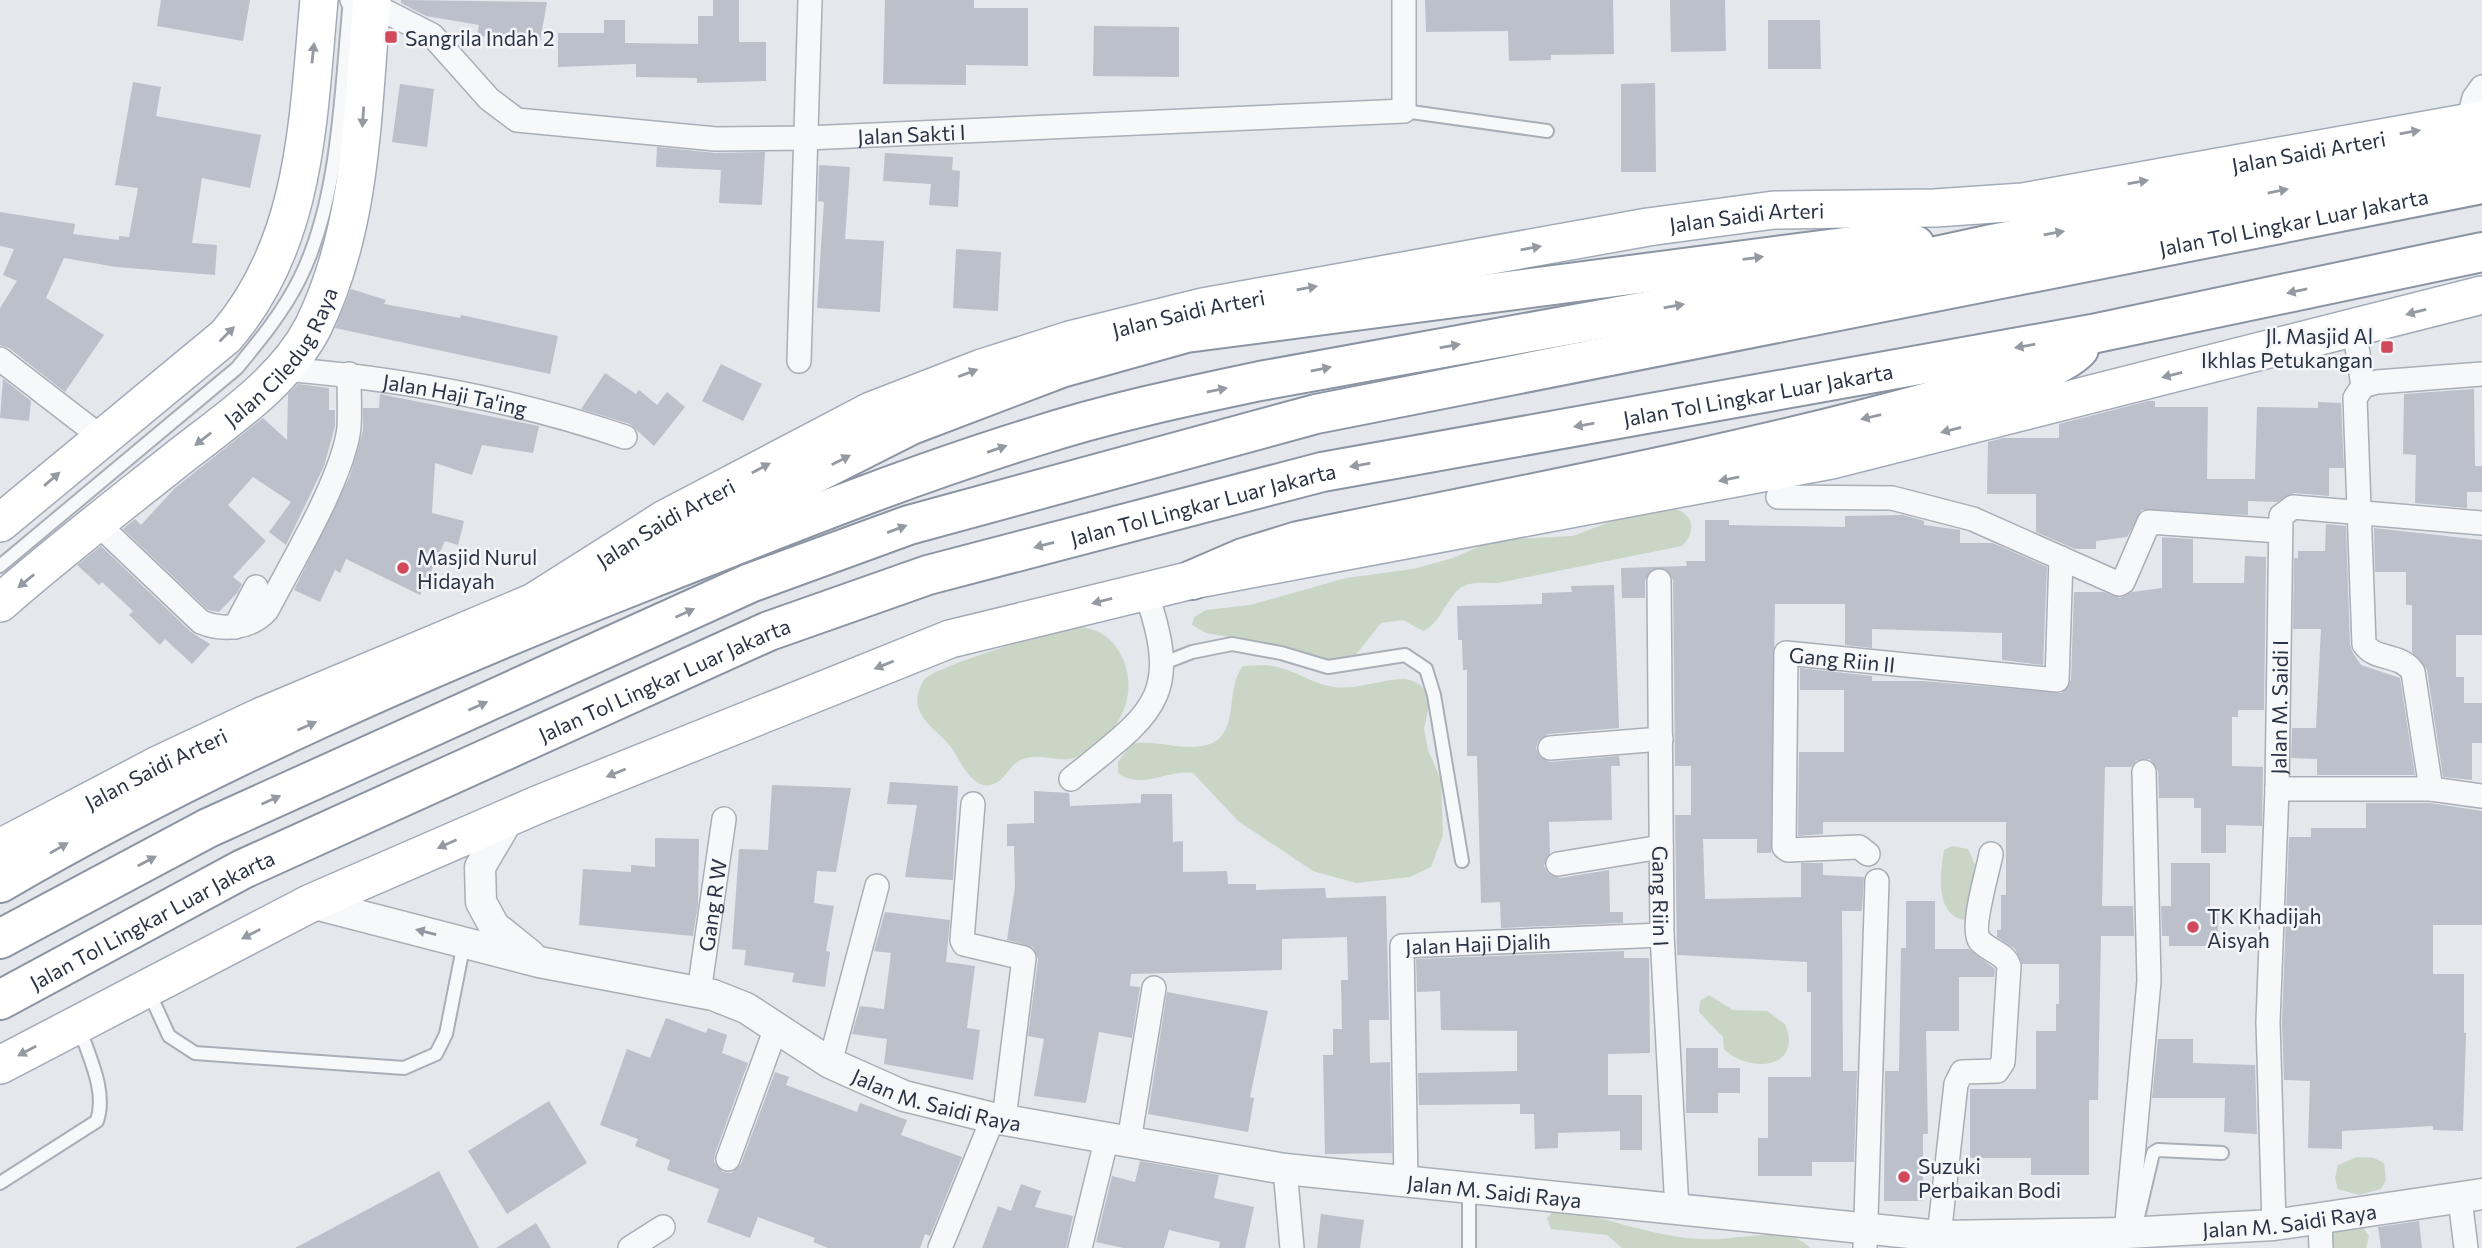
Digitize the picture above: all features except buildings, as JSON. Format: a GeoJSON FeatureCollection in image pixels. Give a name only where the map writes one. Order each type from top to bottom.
{"type":"FeatureCollection","features":[{"type":"Feature","properties":{"kind":"highway"},"geometry":{"type":"LineString","coordinates":[[0,883],[101,824],[226,761],[545,621],[760,535],[1035,436],[1161,402],[1260,381],[1862,272],[2477,131]]}},
{"type":"Feature","properties":{"kind":"highway","name":"Jalan Tol Lingkar Luar Jakarta"},"geometry":{"type":"LineString","coordinates":[[0,939],[208,828],[750,583],[909,525],[1315,414],[2482,184]]}},
{"type":"Feature","properties":{"kind":"highway"},"geometry":{"type":"LineString","coordinates":[[534,602],[804,479],[911,425],[1061,368],[1186,333],[1860,244],[1987,245]]}},
{"type":"Feature","properties":{"kind":"highway","name":"Jalan Tol Lingkar Luar Jakarta"},"geometry":{"type":"LineString","coordinates":[[0,1000],[243,869],[769,631],[928,575],[1322,472],[2092,334],[2482,252]]}},
{"type":"Feature","properties":{"kind":"highway"},"geometry":{"type":"LineString","coordinates":[[1192,580],[1244,558],[1298,541],[1678,463],[1886,414],[2051,366],[2075,352],[2092,334]]}},
{"type":"Feature","properties":{"kind":"main road"},"geometry":{"type":"LineString","coordinates":[[0,523],[226,336],[243,316],[271,272],[289,225],[302,161],[319,0]]}},
{"type":"Feature","properties":{"kind":"main road","name":"Jalan Ciledug Raya"},"geometry":{"type":"LineString","coordinates":[[0,603],[243,408],[282,369],[312,328],[346,233],[359,165],[361,1]]}},
{"type":"Feature","properties":{"kind":"main road","name":"Jalan Saidi Arteri"},"geometry":{"type":"LineString","coordinates":[[0,848],[160,764],[260,717],[534,602],[665,519],[871,411],[982,368],[1113,328],[1203,307],[1648,227],[1774,210],[1935,208],[2022,202],[2477,131]]}},
{"type":"Feature","properties":{"kind":"main road"},"geometry":{"type":"LineString","coordinates":[[0,1065],[311,903],[510,816],[950,639],[1192,580],[1831,460],[2482,295]]}},
{"type":"Feature","properties":{"kind":"street"},"geometry":{"type":"LineString","coordinates":[[799,361],[810,0]]}},
{"type":"Feature","properties":{"kind":"street"},"geometry":{"type":"LineString","coordinates":[[1404,0],[1404,111]]}},
{"type":"Feature","properties":{"kind":"street","name":"Jalan Sakti I"},"geometry":{"type":"LineString","coordinates":[[361,1],[432,35],[489,99],[517,121],[716,139],[807,138],[1404,111]]}},
{"type":"Feature","properties":{"kind":"street"},"geometry":{"type":"LineString","coordinates":[[2477,131],[2474,98],[2482,87]]}},
{"type":"Feature","properties":{"kind":"street"},"geometry":{"type":"LineString","coordinates":[[2354,328],[2363,386],[2356,398],[2364,643],[2369,650],[2406,662],[2413,672],[2431,789]]}},
{"type":"Feature","properties":{"kind":"street"},"geometry":{"type":"LineString","coordinates":[[0,359],[101,437]]}},
{"type":"Feature","properties":{"kind":"street","name":"Jalan Haji Ta'ing"},"geometry":{"type":"LineString","coordinates":[[282,369],[349,374],[561,415],[625,437]]}},
{"type":"Feature","properties":{"kind":"street"},"geometry":{"type":"LineString","coordinates":[[97,523],[201,622],[216,628],[235,627],[259,619],[267,610],[318,510],[342,456],[349,429],[349,374]]}},
{"type":"Feature","properties":{"kind":"street"},"geometry":{"type":"LineString","coordinates":[[2363,386],[2377,382],[2482,374]]}},
{"type":"Feature","properties":{"kind":"street"},"geometry":{"type":"LineString","coordinates":[[1778,497],[1892,498],[1973,519],[2119,583],[2123,582],[2149,522],[2280,531],[2281,516],[2293,507],[2359,510],[2482,523]]}},
{"type":"Feature","properties":{"kind":"street","name":"Jalan M. Saidi I"},"geometry":{"type":"LineString","coordinates":[[2274,1225],[2268,1022],[2277,789],[2280,531]]}},
{"type":"Feature","properties":{"kind":"street","name":"Gang Riin II"},"geometry":{"type":"LineString","coordinates":[[1868,854],[1859,847],[1788,850],[1784,847],[1786,653],[2057,680],[2062,558]]}},
{"type":"Feature","properties":{"kind":"street","name":"Gang Riin I"},"geometry":{"type":"LineString","coordinates":[[1659,581],[1662,935],[1677,1209]]}},
{"type":"Feature","properties":{"kind":"street"},"geometry":{"type":"LineString","coordinates":[[235,627],[256,587]]}},
{"type":"Feature","properties":{"kind":"street"},"geometry":{"type":"LineString","coordinates":[[1071,779],[1130,731],[1156,700],[1164,663],[1159,629],[1146,590]]}},
{"type":"Feature","properties":{"kind":"street"},"geometry":{"type":"LineString","coordinates":[[1550,748],[1661,739]]}},
{"type":"Feature","properties":{"kind":"street"},"geometry":{"type":"LineString","coordinates":[[2121,1237],[2149,981],[2144,772]]}},
{"type":"Feature","properties":{"kind":"street"},"geometry":{"type":"LineString","coordinates":[[2277,789],[2431,789],[2482,796]]}},
{"type":"Feature","properties":{"kind":"street"},"geometry":{"type":"LineString","coordinates":[[940,1248],[998,1118],[1024,958],[964,944],[962,940],[973,804]]}},
{"type":"Feature","properties":{"kind":"street","name":"Jalan M. Saidi Raya"},"geometry":{"type":"LineString","coordinates":[[510,816],[480,867],[481,902],[494,926],[539,962]]}},
{"type":"Feature","properties":{"kind":"street","name":"Gang R W"},"geometry":{"type":"LineString","coordinates":[[699,992],[723,819]]}},
{"type":"Feature","properties":{"kind":"street"},"geometry":{"type":"LineString","coordinates":[[1558,864],[1661,847]]}},
{"type":"Feature","properties":{"kind":"street"},"geometry":{"type":"LineString","coordinates":[[1939,1236],[1956,1084],[1962,1072],[1997,1071],[2003,1062],[2009,966],[2006,959],[1980,941],[1976,927],[1991,854]]}},
{"type":"Feature","properties":{"kind":"street"},"geometry":{"type":"LineString","coordinates":[[1865,1239],[1877,881]]}},
{"type":"Feature","properties":{"kind":"street"},"geometry":{"type":"LineString","coordinates":[[830,1063],[877,886]]}},
{"type":"Feature","properties":{"kind":"street","name":"Jalan M. Saidi Raya"},"geometry":{"type":"LineString","coordinates":[[311,903],[539,962],[699,992],[746,1008],[830,1063],[904,1096],[998,1118],[1285,1169],[1677,1209],[1865,1239],[1939,1236],[2000,1241],[2121,1237],[2274,1225],[2321,1234],[2471,1196]]}},
{"type":"Feature","properties":{"kind":"street","name":"Jalan Haji Djalih"},"geometry":{"type":"LineString","coordinates":[[1406,1182],[1402,946],[1662,935]]}},
{"type":"Feature","properties":{"kind":"street"},"geometry":{"type":"LineString","coordinates":[[1080,1248],[1118,1138],[1154,988]]}},
{"type":"Feature","properties":{"kind":"street"},"geometry":{"type":"LineString","coordinates":[[728,1159],[776,1028]]}},
{"type":"Feature","properties":{"kind":"street"},"geometry":{"type":"LineString","coordinates":[[1285,1169],[1292,1248]]}},
{"type":"Feature","properties":{"kind":"street"},"geometry":{"type":"LineString","coordinates":[[2466,1248],[2471,1196]]}},
{"type":"Feature","properties":{"kind":"street"},"geometry":{"type":"LineString","coordinates":[[630,1248],[663,1227]]}},
{"type":"Feature","properties":{"kind":"lane"},"geometry":{"type":"LineString","coordinates":[[0,566],[237,368],[270,328],[300,279],[323,213],[361,1]]}},
{"type":"Feature","properties":{"kind":"lane"},"geometry":{"type":"LineString","coordinates":[[1404,111],[1547,131]]}},
{"type":"Feature","properties":{"kind":"lane"},"geometry":{"type":"LineString","coordinates":[[1164,663],[1192,652],[1232,644],[1281,653],[1328,667],[1405,655],[1426,670],[1434,695],[1462,861]]}},
{"type":"Feature","properties":{"kind":"lane"},"geometry":{"type":"LineString","coordinates":[[146,987],[169,1036],[195,1053],[404,1068],[436,1054],[446,1034],[464,942]]}},
{"type":"Feature","properties":{"kind":"lane"},"geometry":{"type":"LineString","coordinates":[[0,1183],[97,1121],[101,1108],[100,1093],[78,1024]]}},
{"type":"Feature","properties":{"kind":"lane"},"geometry":{"type":"LineString","coordinates":[[2121,1237],[2153,1153],[2158,1150],[2222,1153]]}},
{"type":"Feature","properties":{"kind":"lane"},"geometry":{"type":"LineString","coordinates":[[1469,1189],[1469,1248]]}},
{"type":"Feature","properties":{"kind":"green space"},"geometry":{"type":"Polygon","coordinates":[[[1671,508],[1685,514],[1691,523],[1690,534],[1682,546],[1498,583],[1469,584],[1455,593],[1430,627],[1423,631],[1403,620],[1381,623],[1354,657],[1324,663],[1271,644],[1206,633],[1192,625],[1194,617],[1206,610],[1250,605],[1346,578],[1413,569],[1453,558],[1494,540],[1573,536],[1625,516],[1671,508]]]}},
{"type":"Feature","properties":{"kind":"green space"},"geometry":{"type":"Polygon","coordinates":[[[1073,626],[1097,631],[1114,644],[1123,659],[1129,685],[1124,710],[1118,722],[1100,742],[1075,757],[1023,759],[996,783],[988,785],[974,780],[951,747],[924,719],[920,711],[917,702],[924,680],[969,659],[1073,626]]]}},
{"type":"Feature","properties":{"kind":"green space"},"geometry":{"type":"Polygon","coordinates":[[[1265,665],[1333,687],[1405,679],[1417,683],[1428,693],[1431,697],[1424,729],[1428,750],[1441,780],[1443,835],[1431,867],[1410,877],[1356,883],[1313,871],[1238,821],[1193,773],[1136,780],[1118,773],[1118,762],[1131,744],[1193,747],[1215,742],[1228,724],[1237,676],[1243,666],[1265,665]]]}},
{"type":"Feature","properties":{"kind":"green space"},"geometry":{"type":"Polygon","coordinates":[[[1952,846],[1968,849],[1977,869],[1968,917],[1963,920],[1948,909],[1942,891],[1944,850],[1952,846]]]}},
{"type":"Feature","properties":{"kind":"green space"},"geometry":{"type":"Polygon","coordinates":[[[1709,995],[1733,1010],[1767,1011],[1785,1024],[1789,1039],[1787,1050],[1781,1058],[1771,1063],[1759,1064],[1735,1057],[1724,1049],[1723,1037],[1699,1012],[1700,1001],[1709,995]]]}},
{"type":"Feature","properties":{"kind":"green space"},"geometry":{"type":"Polygon","coordinates":[[[2357,1157],[2374,1158],[2384,1163],[2386,1180],[2381,1189],[2359,1195],[2338,1189],[2335,1178],[2338,1165],[2357,1157]]]}},
{"type":"Feature","properties":{"kind":"green space"},"geometry":{"type":"Polygon","coordinates":[[[1566,1209],[1662,1234],[1701,1239],[1780,1235],[1802,1241],[1810,1248],[1622,1248],[1607,1235],[1551,1229],[1547,1218],[1555,1210],[1566,1209]]]}},
{"type":"Feature","properties":{"kind":"green space"},"geometry":{"type":"Polygon","coordinates":[[[2360,1223],[2369,1236],[2366,1248],[2328,1248],[2329,1231],[2360,1223]]]}},
{"type":"Feature","properties":{"kind":"place","name":"Sangrila Indah 2"},"geometry":{"type":"Point","coordinates":[391,37]}},
{"type":"Feature","properties":{"kind":"place","name":"Jl. Masjid Al Ikhlas Petukangan"},"geometry":{"type":"Point","coordinates":[2387,347]}},
{"type":"Feature","properties":{"kind":"place","name":"Masjid Nurul Hidayah"},"geometry":{"type":"Point","coordinates":[403,568]}},
{"type":"Feature","properties":{"kind":"place","name":"TK Khadijah Aisyah"},"geometry":{"type":"Point","coordinates":[2193,927]}},
{"type":"Feature","properties":{"kind":"place","name":"Suzuki Perbaikan Bodi"},"geometry":{"type":"Point","coordinates":[1904,1177]}}]}
